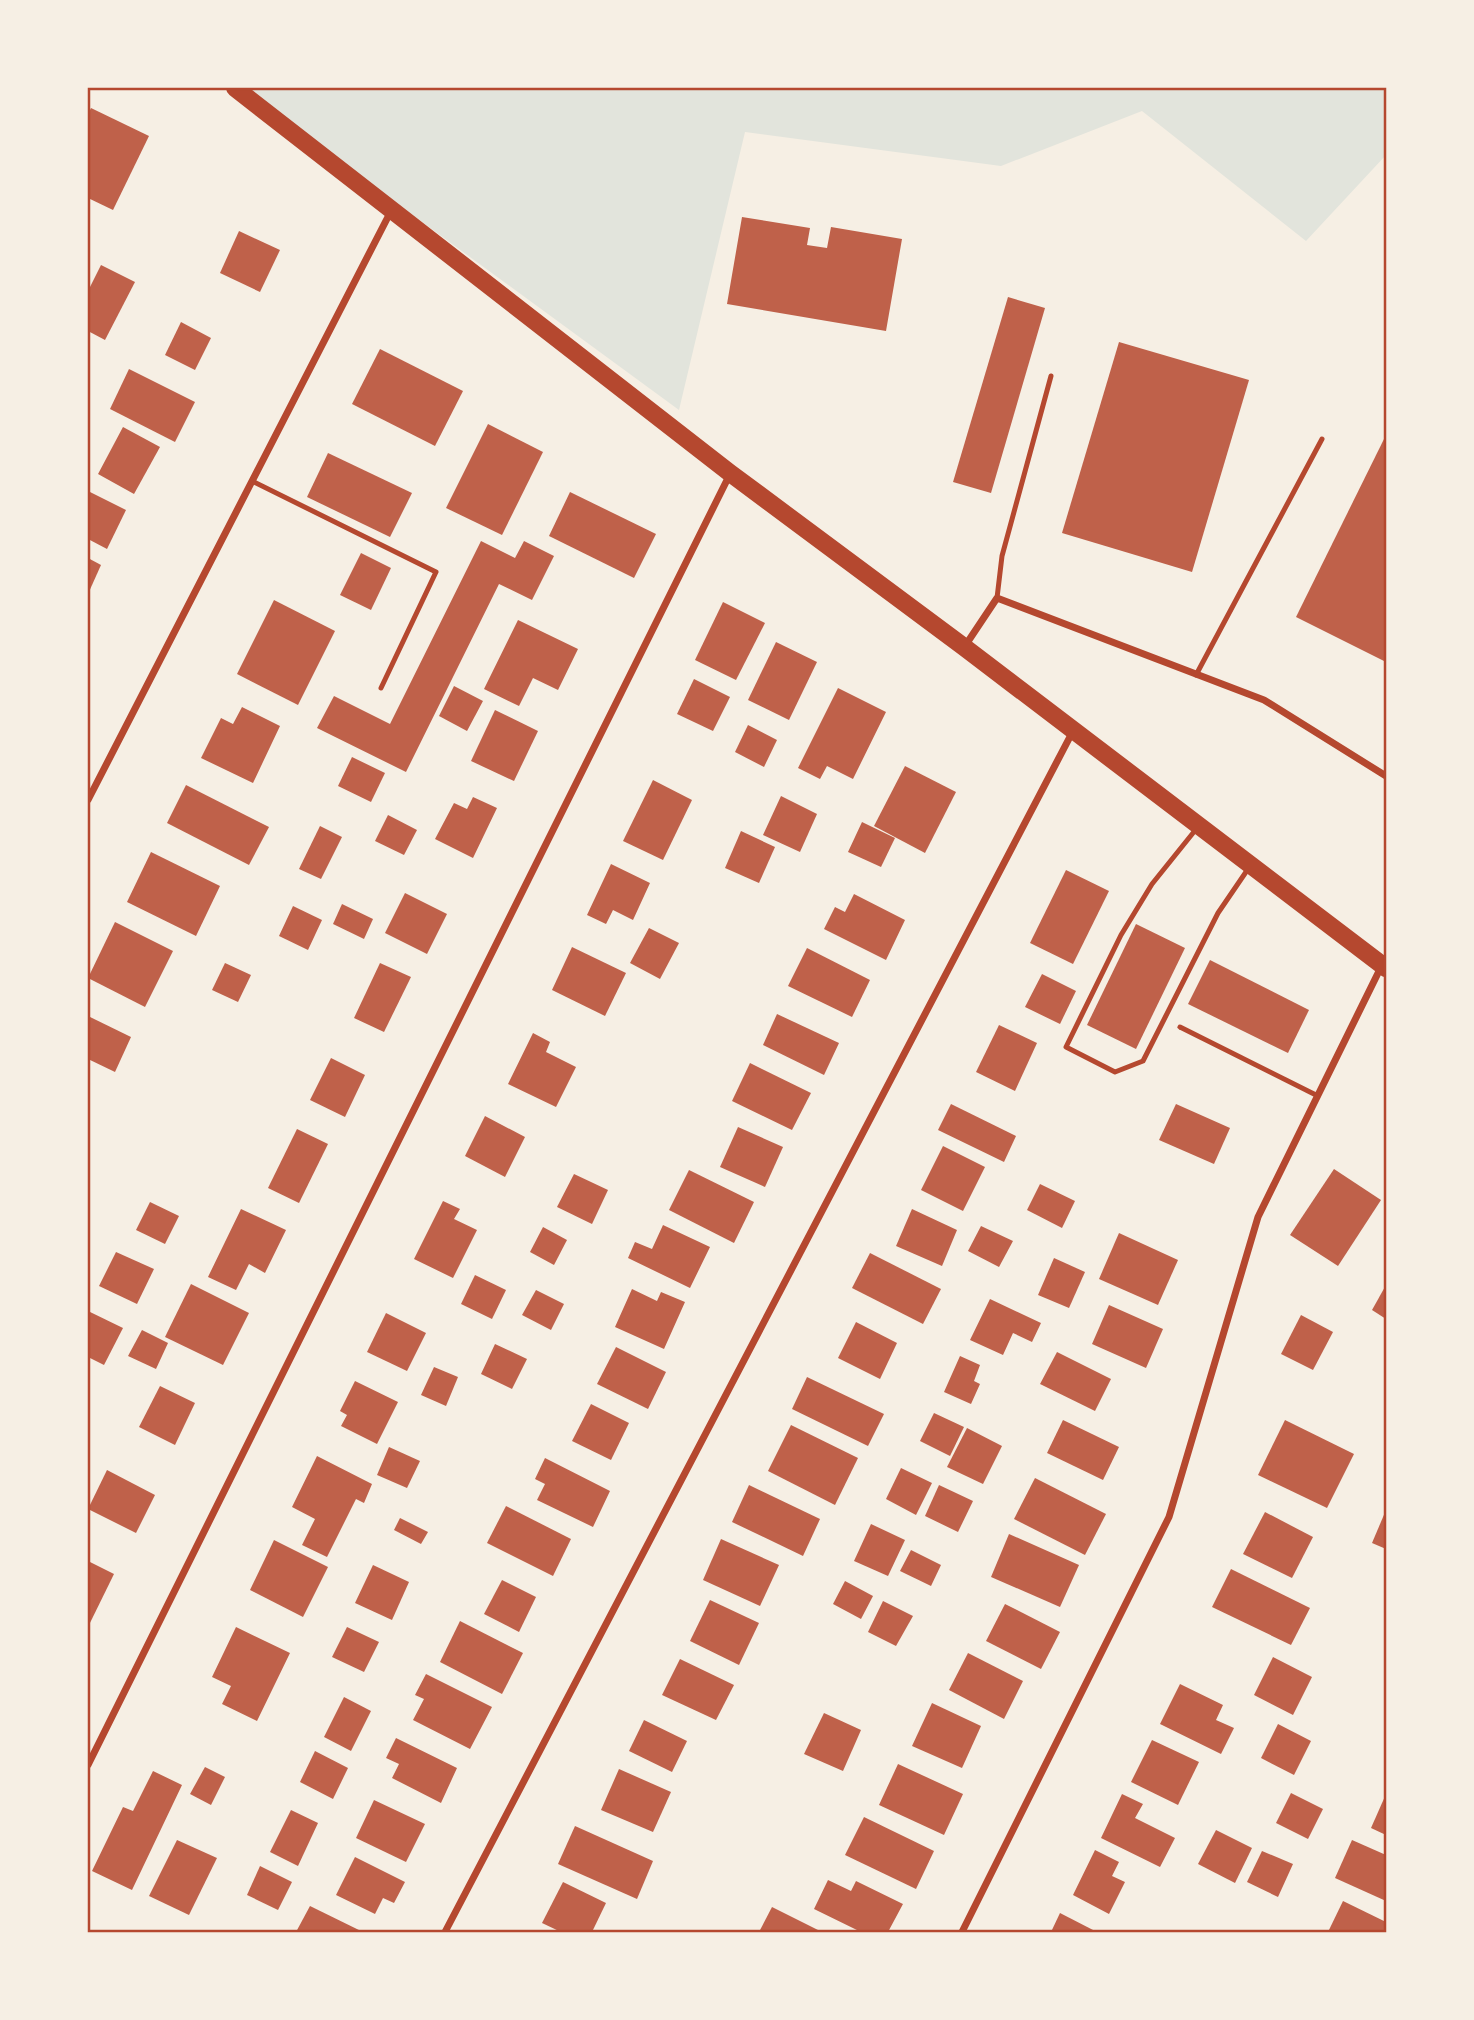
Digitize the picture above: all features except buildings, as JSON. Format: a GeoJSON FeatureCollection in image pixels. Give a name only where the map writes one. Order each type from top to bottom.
{"type":"FeatureCollection","features":[{"type":"Feature","properties":{"kind":"main road"},"geometry":{"type":"LineString","coordinates":[[234,88],[730,474],[964,647],[1384,966]]}},
{"type":"Feature","properties":{"kind":"street"},"geometry":{"type":"LineString","coordinates":[[88,800],[391,211]]}},
{"type":"Feature","properties":{"kind":"street"},"geometry":{"type":"LineString","coordinates":[[88,1765],[730,474]]}},
{"type":"Feature","properties":{"kind":"street"},"geometry":{"type":"LineString","coordinates":[[964,647],[997,598],[1264,700],[1387,776]]}},
{"type":"Feature","properties":{"kind":"street"},"geometry":{"type":"LineString","coordinates":[[444,1933],[1073,731]]}},
{"type":"Feature","properties":{"kind":"street"},"geometry":{"type":"LineString","coordinates":[[962,1933],[1169,1517],[1258,1217],[1384,966]]}},
{"type":"Feature","properties":{"kind":"lane"},"geometry":{"type":"LineString","coordinates":[[997,598],[1002,556],[1051,376]]}},
{"type":"Feature","properties":{"kind":"lane"},"geometry":{"type":"LineString","coordinates":[[1196,675],[1322,439]]}},
{"type":"Feature","properties":{"kind":"lane"},"geometry":{"type":"LineString","coordinates":[[252,481],[436,572],[381,688]]}},
{"type":"Feature","properties":{"kind":"lane"},"geometry":{"type":"LineString","coordinates":[[1199,826],[1152,884],[1121,934],[1066,1047],[1115,1072],[1143,1061],[1219,914],[1251,865]]}},
{"type":"Feature","properties":{"kind":"lane"},"geometry":{"type":"LineString","coordinates":[[1180,1027],[1318,1096]]}},
{"type":"Feature","properties":{"kind":"shaded area"},"geometry":{"type":"Polygon","coordinates":[[[239,88],[1386,88],[1386,155],[1306,241],[1142,111],[1001,166],[745,132],[679,410],[239,88]]]}}]}
